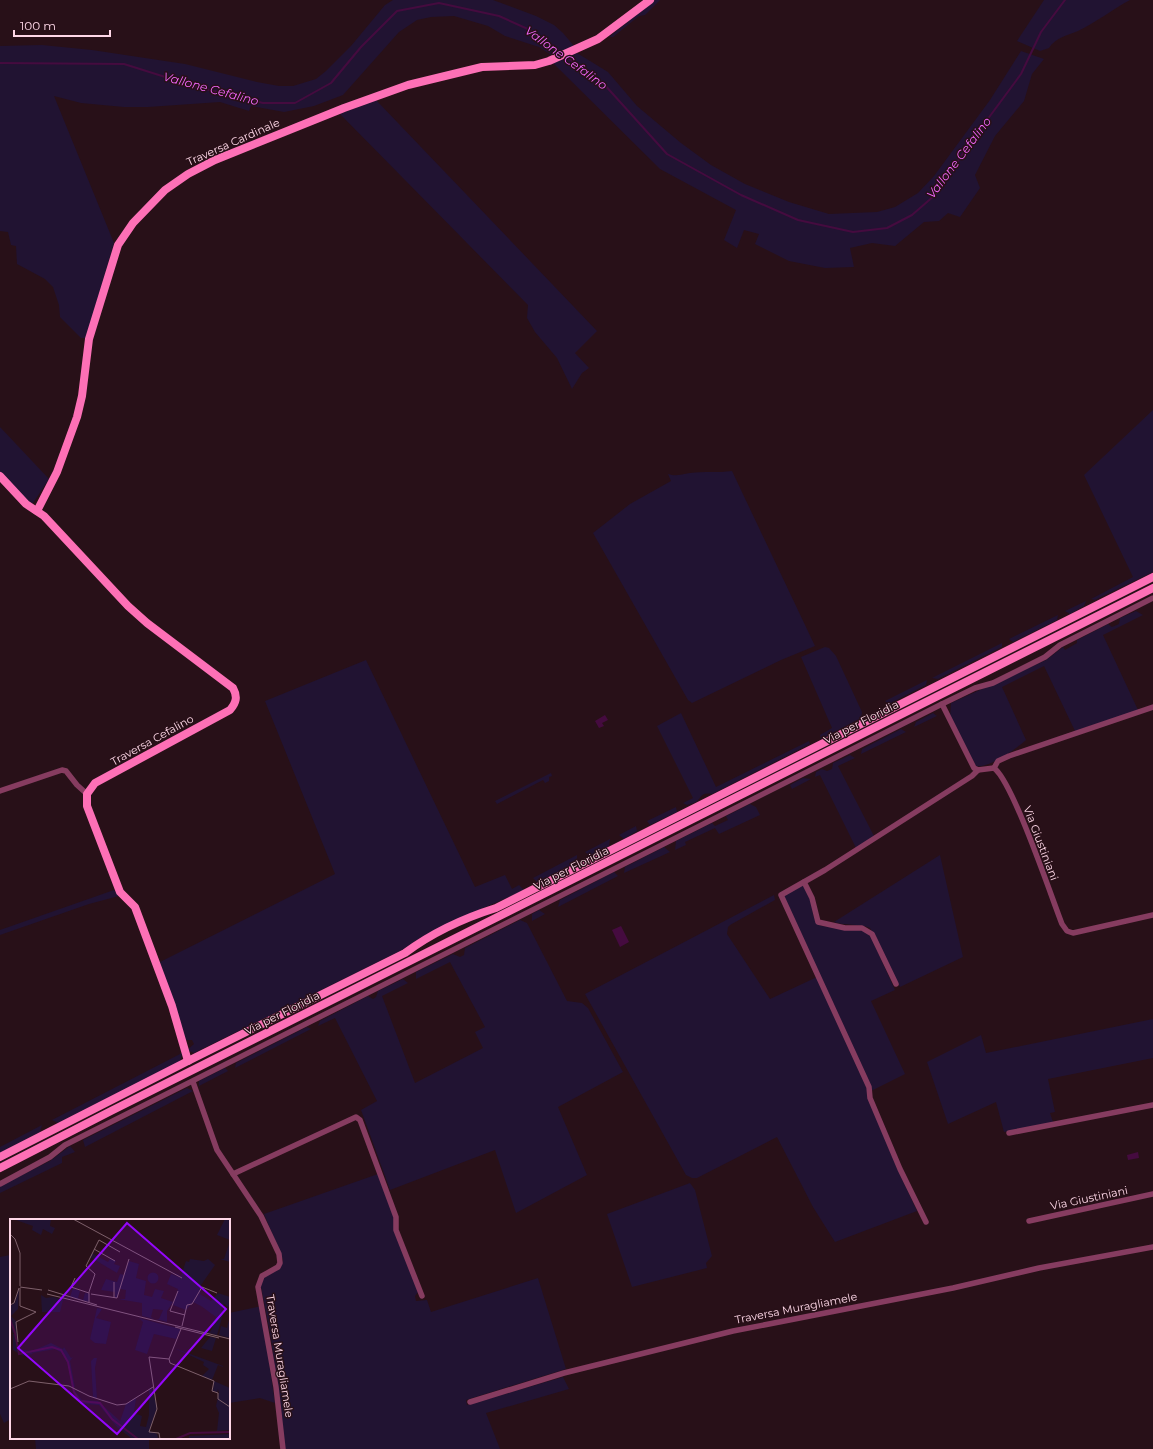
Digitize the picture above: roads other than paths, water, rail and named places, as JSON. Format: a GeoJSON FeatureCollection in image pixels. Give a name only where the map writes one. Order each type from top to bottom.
{"type":"FeatureCollection","features":[{"type":"Feature","properties":{"kind":"street","name":"Traversa Cardinale"},"geometry":{"type":"LineString","coordinates":[[37,511],[57,472],[77,417],[82,396],[89,339],[118,245],[133,223],[165,190],[188,174],[215,160],[302,124],[408,85],[482,67],[535,65],[559,57],[598,39],[618,26],[650,0]]}},
{"type":"Feature","properties":{"kind":"street"},"geometry":{"type":"LineString","coordinates":[[0,476],[26,504],[37,511]]}},
{"type":"Feature","properties":{"kind":"street","name":"Traversa Cefalino"},"geometry":{"type":"LineString","coordinates":[[37,511],[128,606],[147,623],[233,688],[236,693],[235,705],[230,710],[96,783],[87,794]]}},
{"type":"Feature","properties":{"kind":"street"},"geometry":{"type":"LineString","coordinates":[[0,1157],[405,953],[422,940],[472,915],[503,904],[1153,577]]}},
{"type":"Feature","properties":{"kind":"street","name":"Via per Floridia"},"geometry":{"type":"LineString","coordinates":[[0,1168],[1153,588]]}},
{"type":"Feature","properties":{"kind":"street"},"geometry":{"type":"LineString","coordinates":[[0,1184],[50,1157],[65,1145],[193,1082],[942,704],[975,688],[993,683],[1045,657],[1060,644],[1153,598]]}},
{"type":"Feature","properties":{"kind":"street"},"geometry":{"type":"LineString","coordinates":[[942,704],[971,764],[978,770]]}},
{"type":"Feature","properties":{"kind":"street"},"geometry":{"type":"LineString","coordinates":[[926,1222],[885,1134],[870,1098],[869,1087],[781,895],[972,776],[978,770],[994,768],[998,761],[1015,754],[1153,707]]}},
{"type":"Feature","properties":{"kind":"street","name":"Via Giustiniani"},"geometry":{"type":"LineString","coordinates":[[994,768],[1002,776],[1012,798],[1062,924],[1067,931],[1073,933],[1153,915]]}},
{"type":"Feature","properties":{"kind":"street"},"geometry":{"type":"LineString","coordinates":[[0,791],[62,770],[66,771],[77,785],[87,794],[87,806],[120,892],[135,907],[172,1006],[188,1061]]}},
{"type":"Feature","properties":{"kind":"street"},"geometry":{"type":"LineString","coordinates":[[804,882],[812,898],[818,922],[827,925],[866,930],[872,934],[896,984]]}},
{"type":"Feature","properties":{"kind":"street","name":"Traversa Muragliamele"},"geometry":{"type":"LineString","coordinates":[[193,1082],[213,1142],[222,1159],[261,1216],[279,1254],[280,1263],[278,1267],[262,1276],[258,1287],[276,1387],[283,1449]]}},
{"type":"Feature","properties":{"kind":"street"},"geometry":{"type":"LineString","coordinates":[[1009,1133],[1153,1104]]}},
{"type":"Feature","properties":{"kind":"street"},"geometry":{"type":"LineString","coordinates":[[233,1174],[356,1117],[360,1120],[396,1217],[396,1230],[422,1296]]}},
{"type":"Feature","properties":{"kind":"street","name":"Via Giustiniani"},"geometry":{"type":"LineString","coordinates":[[1028,1221],[1153,1194]]}},
{"type":"Feature","properties":{"kind":"street","name":"Traversa Muragliamele"},"geometry":{"type":"LineString","coordinates":[[470,1402],[572,1371],[728,1332],[953,1288],[1040,1268],[1153,1247]]}},
{"type":"Feature","properties":{"kind":"waterway","name":"Vallone Cefalino"},"geometry":{"type":"LineString","coordinates":[[565,56],[603,83],[667,154],[741,195],[798,220],[853,232],[887,228],[912,215],[935,195],[970,143],[1021,74],[1041,32],[1065,0]]}},
{"type":"Feature","properties":{"kind":"waterway","name":"Vallone Cefalino"},"geometry":{"type":"LineString","coordinates":[[0,63],[124,64],[197,87],[263,103],[295,103],[331,83],[361,47],[397,11],[439,3],[499,16],[530,30],[562,53]]}}]}
